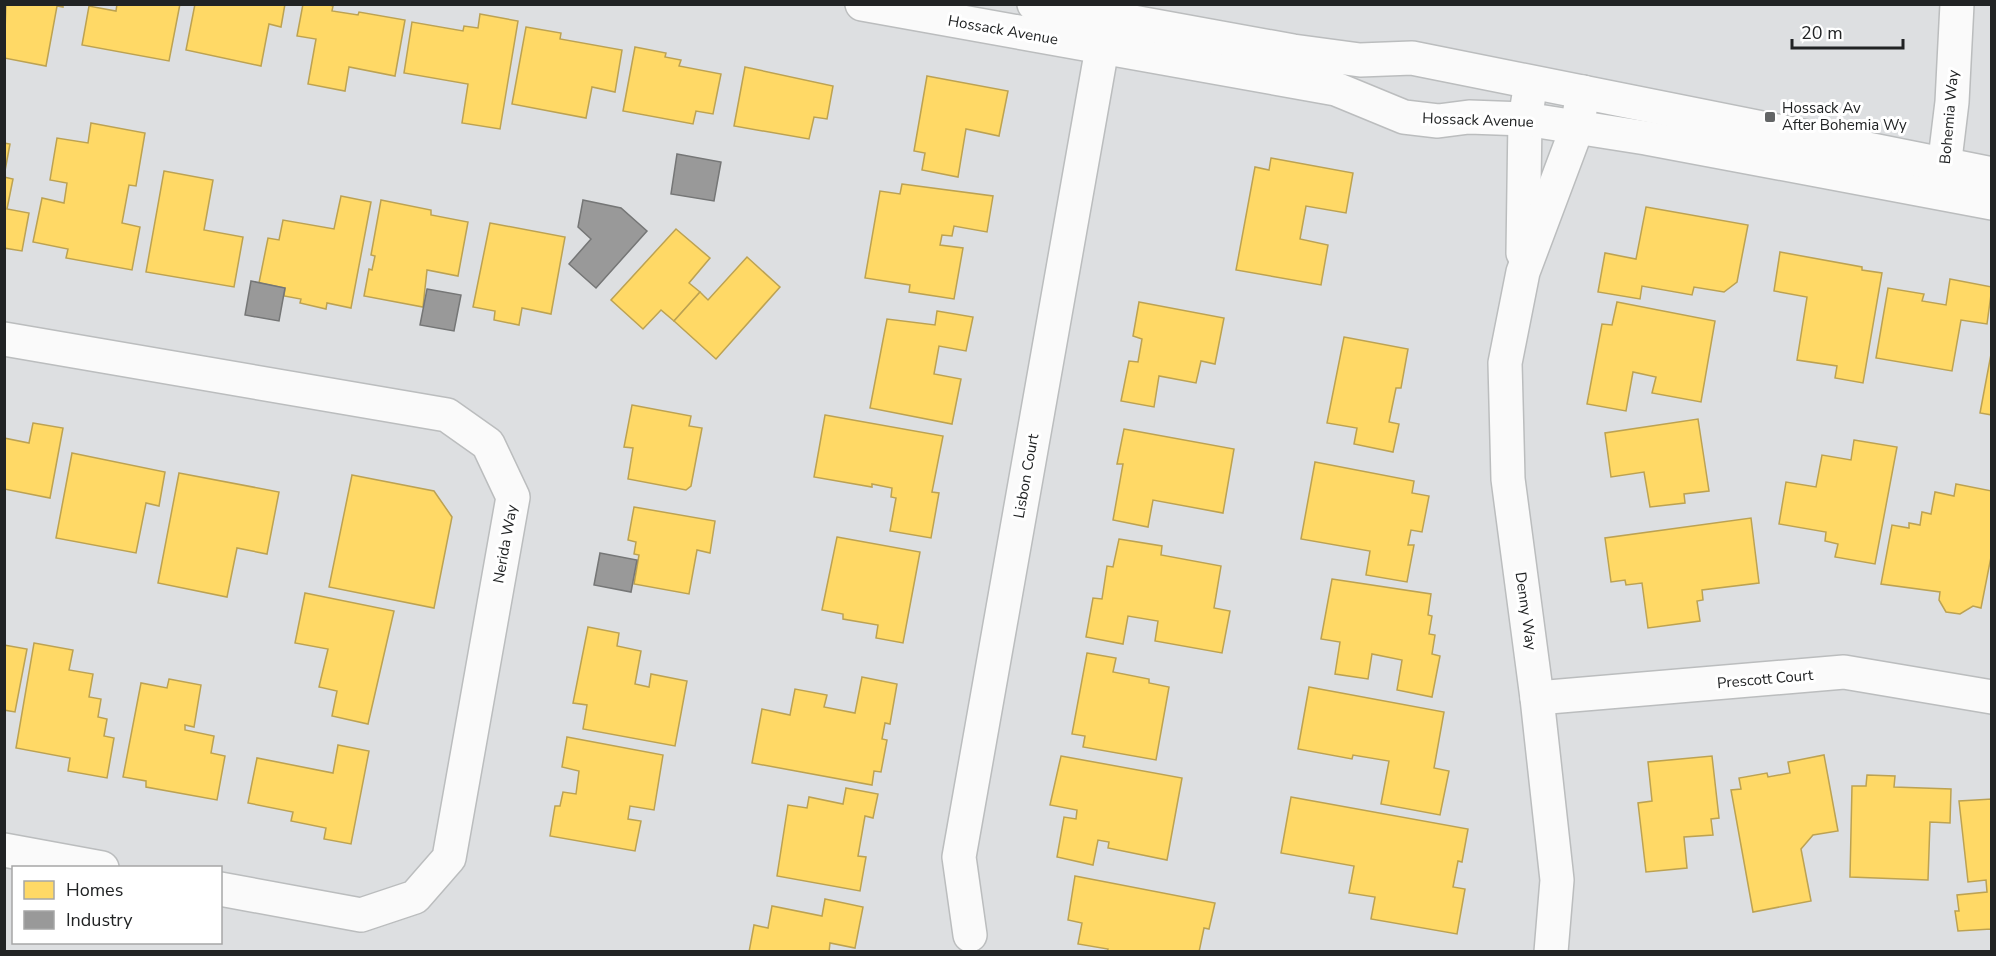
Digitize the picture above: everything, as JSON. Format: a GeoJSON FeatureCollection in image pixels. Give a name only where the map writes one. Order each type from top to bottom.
{"type":"FeatureCollection","features":[{"type":"Feature","properties":{"kind":"street","name":"Hossack Avenue"},"geometry":{"type":"LineString","coordinates":[[1034,4],[1105,33],[1336,89],[1404,117],[1438,121],[1468,117],[1525,119],[1943,179],[1992,174]]}},
{"type":"Feature","properties":{"kind":"street","name":"Bohemia Way"},"geometry":{"type":"LineString","coordinates":[[1943,179],[1952,102],[1957,4]]}},
{"type":"Feature","properties":{"kind":"street","name":"Hossack Avenue"},"geometry":{"type":"LineString","coordinates":[[873,5],[1360,60],[1412,58],[1583,92],[1943,179],[1992,203]]}},
{"type":"Feature","properties":{"kind":"street","name":"Lisbon Court"},"geometry":{"type":"LineString","coordinates":[[970,935],[959,856],[1105,33]]}},
{"type":"Feature","properties":{"kind":"street","name":"Denny Way"},"geometry":{"type":"LineString","coordinates":[[1523,272],[1525,119],[1532,83]]}},
{"type":"Feature","properties":{"kind":"street","name":"Denny Way"},"geometry":{"type":"LineString","coordinates":[[1551,951],[1557,880],[1537,698],[1508,479],[1505,363],[1523,272],[1577,128],[1583,92]]}},
{"type":"Feature","properties":{"kind":"street","name":"Nerida Way"},"geometry":{"type":"LineString","coordinates":[[4,339],[447,415],[488,444],[513,497],[449,858],[415,897],[361,915],[222,889]]}},
{"type":"Feature","properties":{"kind":"street","name":"Prescott Court"},"geometry":{"type":"LineString","coordinates":[[1537,698],[1844,672],[1992,697]]}},
{"type":"Feature","properties":{"kind":"street"},"geometry":{"type":"LineString","coordinates":[[4,850],[96,866]]}},
{"type":"Feature","properties":{"kind":"building: Homes"},"geometry":{"type":"Polygon","coordinates":[[[6,4],[63,4],[63,7],[57,6],[46,66],[4,58],[6,4]]]}},
{"type":"Feature","properties":{"kind":"building: Homes"},"geometry":{"type":"Polygon","coordinates":[[[117,4],[180,4],[169,61],[82,45],[89,6],[116,11],[117,4]]]}},
{"type":"Feature","properties":{"kind":"building: Homes"},"geometry":{"type":"Polygon","coordinates":[[[195,4],[285,4],[281,27],[269,24],[261,66],[186,50],[195,4]]]}},
{"type":"Feature","properties":{"kind":"building: Homes"},"geometry":{"type":"Polygon","coordinates":[[[303,4],[326,4],[333,6],[332,11],[358,15],[359,12],[405,20],[395,76],[349,67],[345,91],[308,84],[316,39],[297,36],[303,4]]]}},
{"type":"Feature","properties":{"kind":"building: Homes"},"geometry":{"type":"Polygon","coordinates":[[[480,14],[518,21],[500,129],[462,123],[468,84],[404,73],[412,22],[463,31],[464,26],[478,28],[480,14]]]}},
{"type":"Feature","properties":{"kind":"building: Homes"},"geometry":{"type":"Polygon","coordinates":[[[526,27],[561,33],[560,39],[622,50],[615,92],[592,87],[586,118],[512,104],[526,27]]]}},
{"type":"Feature","properties":{"kind":"building: Homes"},"geometry":{"type":"Polygon","coordinates":[[[635,47],[666,53],[665,57],[681,60],[679,66],[721,74],[713,114],[696,111],[693,124],[623,111],[635,47]]]}},
{"type":"Feature","properties":{"kind":"building: Homes"},"geometry":{"type":"Polygon","coordinates":[[[745,67],[833,86],[827,119],[814,117],[809,139],[734,126],[745,67]]]}},
{"type":"Feature","properties":{"kind":"building: Homes"},"geometry":{"type":"Polygon","coordinates":[[[927,76],[1008,91],[999,136],[966,129],[958,177],[922,170],[925,153],[914,151],[927,76]]]}},
{"type":"Feature","properties":{"kind":"building: Homes"},"geometry":{"type":"Polygon","coordinates":[[[91,123],[145,133],[136,186],[129,185],[122,223],[140,227],[132,270],[66,258],[68,249],[33,242],[42,198],[64,203],[67,183],[50,180],[57,138],[88,143],[91,123]]]}},
{"type":"Feature","properties":{"kind":"building: Homes"},"geometry":{"type":"Polygon","coordinates":[[[4,143],[10,144],[4,176],[4,143]]]}},
{"type":"Feature","properties":{"kind":"building: Homes"},"geometry":{"type":"Polygon","coordinates":[[[1271,158],[1353,173],[1346,213],[1306,206],[1300,239],[1328,245],[1321,285],[1236,270],[1255,167],[1269,170],[1271,158]]]}},
{"type":"Feature","properties":{"kind":"building: Homes"},"geometry":{"type":"Polygon","coordinates":[[[164,171],[213,180],[204,230],[243,237],[234,287],[146,272],[164,171]]]}},
{"type":"Feature","properties":{"kind":"building: Homes"},"geometry":{"type":"Polygon","coordinates":[[[4,177],[13,179],[7,209],[29,213],[22,251],[4,248],[4,177]]]}},
{"type":"Feature","properties":{"kind":"building: Homes"},"geometry":{"type":"Polygon","coordinates":[[[902,184],[993,196],[987,232],[954,226],[952,236],[942,235],[940,245],[963,248],[954,299],[909,292],[910,285],[865,278],[880,191],[900,194],[902,184]]]}},
{"type":"Feature","properties":{"kind":"building: Homes"},"geometry":{"type":"Polygon","coordinates":[[[341,196],[371,202],[351,308],[327,303],[326,309],[300,303],[301,299],[284,296],[285,288],[259,283],[268,238],[279,240],[283,220],[334,229],[341,196]]]}},
{"type":"Feature","properties":{"kind":"building: Homes"},"geometry":{"type":"Polygon","coordinates":[[[381,200],[431,210],[431,215],[468,222],[458,276],[427,270],[423,307],[364,296],[369,269],[372,270],[375,256],[371,255],[381,200]]]}},
{"type":"Feature","properties":{"kind":"building: Homes"},"geometry":{"type":"Polygon","coordinates":[[[1646,207],[1748,225],[1737,282],[1724,292],[1694,287],[1692,295],[1642,286],[1640,299],[1598,292],[1605,253],[1636,259],[1646,207]]]}},
{"type":"Feature","properties":{"kind":"building: Homes"},"geometry":{"type":"Polygon","coordinates":[[[490,223],[565,237],[551,314],[522,308],[519,325],[494,320],[495,311],[473,307],[490,223]]]}},
{"type":"Feature","properties":{"kind":"building: Homes"},"geometry":{"type":"Polygon","coordinates":[[[676,229],[710,258],[689,283],[700,292],[674,321],[661,310],[643,329],[611,300],[676,229]]]}},
{"type":"Feature","properties":{"kind":"building: Homes"},"geometry":{"type":"Polygon","coordinates":[[[1780,252],[1862,267],[1862,270],[1882,273],[1863,383],[1835,378],[1837,366],[1797,360],[1807,297],[1774,291],[1780,252]]]}},
{"type":"Feature","properties":{"kind":"building: Homes"},"geometry":{"type":"Polygon","coordinates":[[[747,257],[780,287],[716,359],[674,321],[700,292],[708,300],[747,257]]]}},
{"type":"Feature","properties":{"kind":"building: Homes"},"geometry":{"type":"Polygon","coordinates":[[[1950,279],[1992,287],[1987,324],[1961,320],[1952,371],[1876,358],[1888,288],[1924,294],[1922,301],[1946,305],[1950,279]]]}},
{"type":"Feature","properties":{"kind":"building: Homes"},"geometry":{"type":"Polygon","coordinates":[[[1139,302],[1224,318],[1215,364],[1201,361],[1196,383],[1159,376],[1154,407],[1121,401],[1129,361],[1138,362],[1142,339],[1133,336],[1139,302]]]}},
{"type":"Feature","properties":{"kind":"building: Homes"},"geometry":{"type":"Polygon","coordinates":[[[1617,302],[1715,321],[1701,402],[1652,393],[1656,377],[1633,372],[1626,411],[1587,404],[1602,324],[1612,325],[1617,302]]]}},
{"type":"Feature","properties":{"kind":"building: Homes"},"geometry":{"type":"Polygon","coordinates":[[[937,311],[973,317],[966,351],[939,346],[934,374],[961,379],[952,424],[870,408],[887,319],[935,325],[937,311]]]}},
{"type":"Feature","properties":{"kind":"building: Homes"},"geometry":{"type":"Polygon","coordinates":[[[1344,337],[1408,349],[1401,388],[1396,388],[1389,422],[1399,424],[1393,452],[1354,444],[1357,428],[1327,423],[1344,337]]]}},
{"type":"Feature","properties":{"kind":"building: Homes"},"geometry":{"type":"Polygon","coordinates":[[[1992,349],[1992,415],[1980,413],[1992,349]]]}},
{"type":"Feature","properties":{"kind":"building: Homes"},"geometry":{"type":"Polygon","coordinates":[[[632,405],[691,416],[689,426],[702,428],[691,486],[686,490],[628,479],[633,448],[624,447],[632,405]]]}},
{"type":"Feature","properties":{"kind":"building: Homes"},"geometry":{"type":"Polygon","coordinates":[[[825,415],[943,436],[932,492],[939,493],[931,538],[890,531],[896,498],[891,497],[892,488],[872,484],[872,487],[814,477],[825,415]]]}},
{"type":"Feature","properties":{"kind":"building: Homes"},"geometry":{"type":"Polygon","coordinates":[[[1698,419],[1709,491],[1684,494],[1685,503],[1650,507],[1644,472],[1611,477],[1605,433],[1698,419]]]}},
{"type":"Feature","properties":{"kind":"building: Homes"},"geometry":{"type":"Polygon","coordinates":[[[33,423],[63,428],[50,498],[4,489],[4,438],[29,443],[33,423]]]}},
{"type":"Feature","properties":{"kind":"building: Homes"},"geometry":{"type":"Polygon","coordinates":[[[1124,429],[1234,449],[1223,513],[1153,500],[1148,527],[1113,520],[1123,464],[1117,464],[1124,429]]]}},
{"type":"Feature","properties":{"kind":"building: Homes"},"geometry":{"type":"Polygon","coordinates":[[[1854,440],[1897,447],[1875,564],[1835,557],[1838,544],[1825,541],[1826,532],[1779,524],[1786,482],[1816,487],[1822,455],[1851,460],[1854,440]]]}},
{"type":"Feature","properties":{"kind":"building: Homes"},"geometry":{"type":"Polygon","coordinates":[[[72,453],[165,472],[159,506],[146,503],[136,553],[56,538],[72,453]]]}},
{"type":"Feature","properties":{"kind":"building: Homes"},"geometry":{"type":"Polygon","coordinates":[[[1315,462],[1414,481],[1412,493],[1429,496],[1422,532],[1411,530],[1408,545],[1414,545],[1407,582],[1366,575],[1370,551],[1301,539],[1315,462]]]}},
{"type":"Feature","properties":{"kind":"building: Homes"},"geometry":{"type":"Polygon","coordinates":[[[179,473],[279,492],[267,554],[237,548],[227,597],[158,583],[179,473]]]}},
{"type":"Feature","properties":{"kind":"building: Homes"},"geometry":{"type":"Polygon","coordinates":[[[352,475],[434,491],[452,517],[434,608],[329,587],[352,475]]]}},
{"type":"Feature","properties":{"kind":"building: Homes"},"geometry":{"type":"Polygon","coordinates":[[[1956,484],[1992,491],[1992,552],[1981,608],[1973,606],[1960,614],[1946,612],[1939,600],[1940,592],[1881,584],[1892,525],[1909,528],[1909,523],[1920,525],[1922,512],[1931,514],[1935,492],[1954,496],[1956,484]]]}},
{"type":"Feature","properties":{"kind":"building: Homes"},"geometry":{"type":"Polygon","coordinates":[[[634,507],[715,521],[710,553],[697,550],[689,594],[634,584],[639,555],[634,554],[636,542],[628,540],[634,507]]]}},
{"type":"Feature","properties":{"kind":"building: Homes"},"geometry":{"type":"Polygon","coordinates":[[[1751,518],[1759,583],[1702,590],[1703,600],[1697,601],[1700,621],[1648,628],[1642,583],[1626,585],[1625,580],[1611,582],[1605,538],[1751,518]]]}},
{"type":"Feature","properties":{"kind":"building: Homes"},"geometry":{"type":"Polygon","coordinates":[[[837,537],[920,552],[903,643],[876,638],[878,625],[843,619],[843,614],[822,610],[837,537]]]}},
{"type":"Feature","properties":{"kind":"building: Homes"},"geometry":{"type":"Polygon","coordinates":[[[1119,539],[1162,546],[1161,555],[1221,566],[1214,608],[1230,611],[1222,653],[1155,641],[1158,621],[1128,616],[1123,644],[1086,637],[1093,598],[1102,599],[1107,566],[1113,567],[1119,539]]]}},
{"type":"Feature","properties":{"kind":"building: Homes"},"geometry":{"type":"Polygon","coordinates":[[[1332,579],[1431,594],[1428,615],[1432,616],[1429,634],[1435,635],[1432,654],[1440,656],[1432,697],[1397,690],[1402,660],[1372,654],[1368,679],[1335,674],[1340,642],[1321,639],[1332,579]]]}},
{"type":"Feature","properties":{"kind":"building: Homes"},"geometry":{"type":"Polygon","coordinates":[[[305,593],[394,611],[368,724],[332,716],[337,691],[319,687],[328,649],[295,643],[305,593]]]}},
{"type":"Feature","properties":{"kind":"building: Homes"},"geometry":{"type":"Polygon","coordinates":[[[588,627],[619,633],[617,646],[641,651],[635,684],[649,687],[651,674],[687,681],[675,746],[583,729],[587,705],[573,703],[588,627]]]}},
{"type":"Feature","properties":{"kind":"building: Homes"},"geometry":{"type":"Polygon","coordinates":[[[34,643],[73,650],[69,670],[93,674],[89,697],[101,699],[98,717],[107,719],[104,736],[114,738],[107,778],[68,771],[70,758],[16,748],[34,643]]]}},
{"type":"Feature","properties":{"kind":"building: Homes"},"geometry":{"type":"Polygon","coordinates":[[[4,645],[27,649],[15,712],[4,710],[4,645]]]}},
{"type":"Feature","properties":{"kind":"building: Homes"},"geometry":{"type":"Polygon","coordinates":[[[1087,653],[1116,658],[1113,672],[1149,679],[1149,683],[1169,687],[1156,760],[1083,747],[1085,736],[1072,734],[1087,653]]]}},
{"type":"Feature","properties":{"kind":"building: Homes"},"geometry":{"type":"Polygon","coordinates":[[[862,677],[897,684],[890,724],[885,723],[882,739],[887,740],[881,772],[874,771],[872,785],[752,763],[762,709],[790,715],[795,689],[827,695],[824,707],[855,713],[862,677]]]}},
{"type":"Feature","properties":{"kind":"building: Homes"},"geometry":{"type":"Polygon","coordinates":[[[169,679],[201,685],[194,727],[185,725],[185,730],[214,736],[211,753],[225,756],[217,800],[146,787],[146,781],[123,777],[141,683],[167,688],[169,679]]]}},
{"type":"Feature","properties":{"kind":"building: Homes"},"geometry":{"type":"Polygon","coordinates":[[[1309,687],[1444,712],[1434,768],[1449,771],[1440,815],[1381,804],[1389,761],[1353,755],[1352,759],[1298,749],[1309,687]]]}},
{"type":"Feature","properties":{"kind":"building: Homes"},"geometry":{"type":"Polygon","coordinates":[[[567,737],[663,755],[654,810],[630,806],[628,819],[641,821],[635,851],[550,836],[555,806],[560,806],[563,792],[576,794],[579,771],[562,767],[567,737]]]}},
{"type":"Feature","properties":{"kind":"building: Homes"},"geometry":{"type":"Polygon","coordinates":[[[338,745],[369,751],[351,844],[324,839],[326,828],[291,821],[293,812],[248,803],[257,758],[333,773],[338,745]]]}},
{"type":"Feature","properties":{"kind":"building: Homes"},"geometry":{"type":"Polygon","coordinates":[[[1824,755],[1838,831],[1813,835],[1801,849],[1811,901],[1753,912],[1731,790],[1741,789],[1739,778],[1767,773],[1768,777],[1790,773],[1788,762],[1824,755]]]}},
{"type":"Feature","properties":{"kind":"building: Homes"},"geometry":{"type":"Polygon","coordinates":[[[1061,756],[1182,778],[1167,860],[1108,848],[1109,842],[1098,840],[1093,865],[1057,857],[1064,817],[1076,819],[1077,810],[1050,805],[1061,756]]]}},
{"type":"Feature","properties":{"kind":"building: Homes"},"geometry":{"type":"Polygon","coordinates":[[[1712,756],[1719,818],[1711,819],[1713,835],[1684,837],[1687,868],[1646,872],[1638,803],[1652,801],[1648,762],[1712,756]]]}},
{"type":"Feature","properties":{"kind":"building: Homes"},"geometry":{"type":"Polygon","coordinates":[[[1867,775],[1895,776],[1894,787],[1951,789],[1950,823],[1930,822],[1928,880],[1850,877],[1852,786],[1866,786],[1867,775]]]}},
{"type":"Feature","properties":{"kind":"building: Homes"},"geometry":{"type":"Polygon","coordinates":[[[846,788],[878,794],[873,818],[865,816],[858,856],[866,857],[860,891],[777,876],[788,805],[807,808],[809,797],[843,804],[846,788]]]}},
{"type":"Feature","properties":{"kind":"building: Homes"},"geometry":{"type":"Polygon","coordinates":[[[1291,797],[1468,829],[1462,862],[1458,861],[1453,887],[1465,889],[1457,934],[1371,919],[1375,897],[1349,893],[1354,866],[1281,853],[1291,797]]]}},
{"type":"Feature","properties":{"kind":"building: Homes"},"geometry":{"type":"Polygon","coordinates":[[[1992,799],[1992,935],[1991,929],[1958,931],[1955,911],[1959,911],[1957,895],[1987,892],[1986,880],[1968,882],[1959,801],[1992,799]]]}},
{"type":"Feature","properties":{"kind":"building: Homes"},"geometry":{"type":"Polygon","coordinates":[[[1075,876],[1215,903],[1209,929],[1204,928],[1199,952],[1107,952],[1108,949],[1078,944],[1082,923],[1068,920],[1075,876]]]}},
{"type":"Feature","properties":{"kind":"building: Homes"},"geometry":{"type":"Polygon","coordinates":[[[825,899],[863,907],[855,948],[830,943],[829,952],[749,952],[754,925],[768,928],[772,906],[822,916],[825,899]]]}},
{"type":"Feature","properties":{"kind":"building: Industry"},"geometry":{"type":"Polygon","coordinates":[[[677,154],[721,162],[714,201],[671,194],[677,154]]]}},
{"type":"Feature","properties":{"kind":"building: Industry"},"geometry":{"type":"Polygon","coordinates":[[[583,200],[621,208],[647,231],[596,288],[569,264],[591,239],[578,227],[583,200]]]}},
{"type":"Feature","properties":{"kind":"building: Industry"},"geometry":{"type":"Polygon","coordinates":[[[251,281],[285,288],[279,321],[245,315],[251,281]]]}},
{"type":"Feature","properties":{"kind":"building: Industry"},"geometry":{"type":"Polygon","coordinates":[[[427,289],[461,295],[454,331],[420,325],[427,289]]]}},
{"type":"Feature","properties":{"kind":"building: Industry"},"geometry":{"type":"Polygon","coordinates":[[[600,553],[637,560],[631,592],[594,585],[600,553]]]}},
{"type":"Feature","properties":{"kind":"place","name":"Hossack Av After Bohemia Wy"},"geometry":{"type":"Point","coordinates":[1770,117]}}]}
